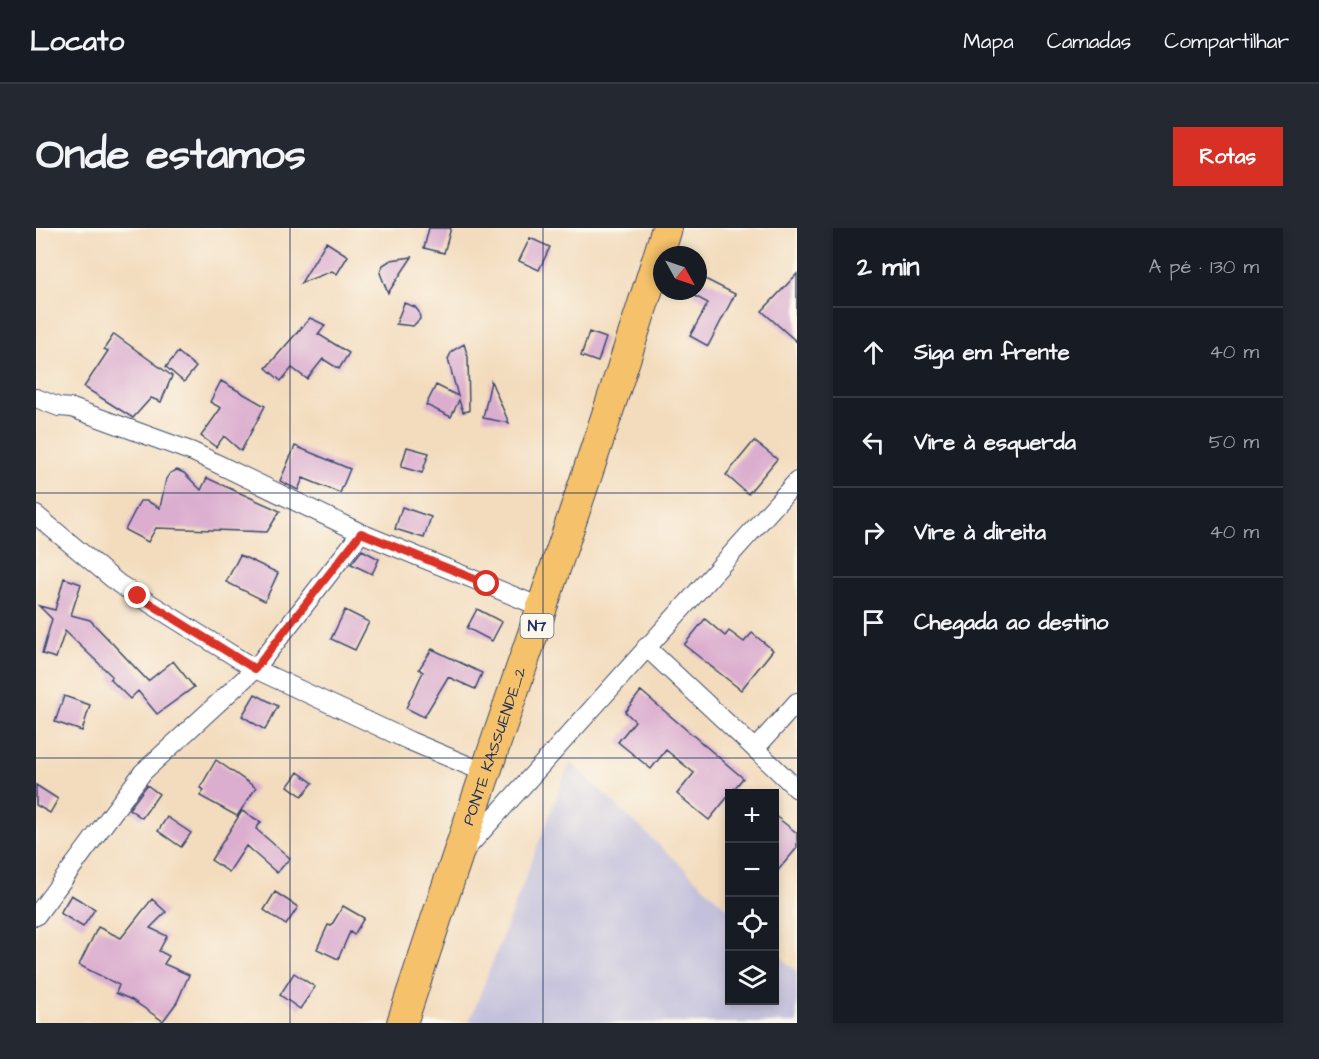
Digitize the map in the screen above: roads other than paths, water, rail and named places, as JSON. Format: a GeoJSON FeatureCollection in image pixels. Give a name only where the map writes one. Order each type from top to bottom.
{"type":"FeatureCollection","features":[{"type":"Feature","properties":{"kind":"highway","name":"PONTE KASSUENDE_2"},"geometry":{"type":"LineString","coordinates":[[402,1023],[454,862],[543,608],[667,228]]}},
{"type":"Feature","properties":{"kind":"street"},"geometry":{"type":"LineString","coordinates":[[36,398],[59,407],[72,408],[193,452],[361,533],[543,608]]}},
{"type":"Feature","properties":{"kind":"street"},"geometry":{"type":"LineString","coordinates":[[454,862],[797,481]]}},
{"type":"Feature","properties":{"kind":"street"},"geometry":{"type":"LineString","coordinates":[[36,515],[119,584],[255,669],[410,741],[486,773]]}},
{"type":"Feature","properties":{"kind":"street"},"geometry":{"type":"LineString","coordinates":[[36,916],[143,772],[255,669],[361,533]]}},
{"type":"Feature","properties":{"kind":"street"},"geometry":{"type":"LineString","coordinates":[[646,647],[797,789]]}},
{"type":"Feature","properties":{"kind":"street"},"geometry":{"type":"LineString","coordinates":[[755,749],[797,702]]}}]}
